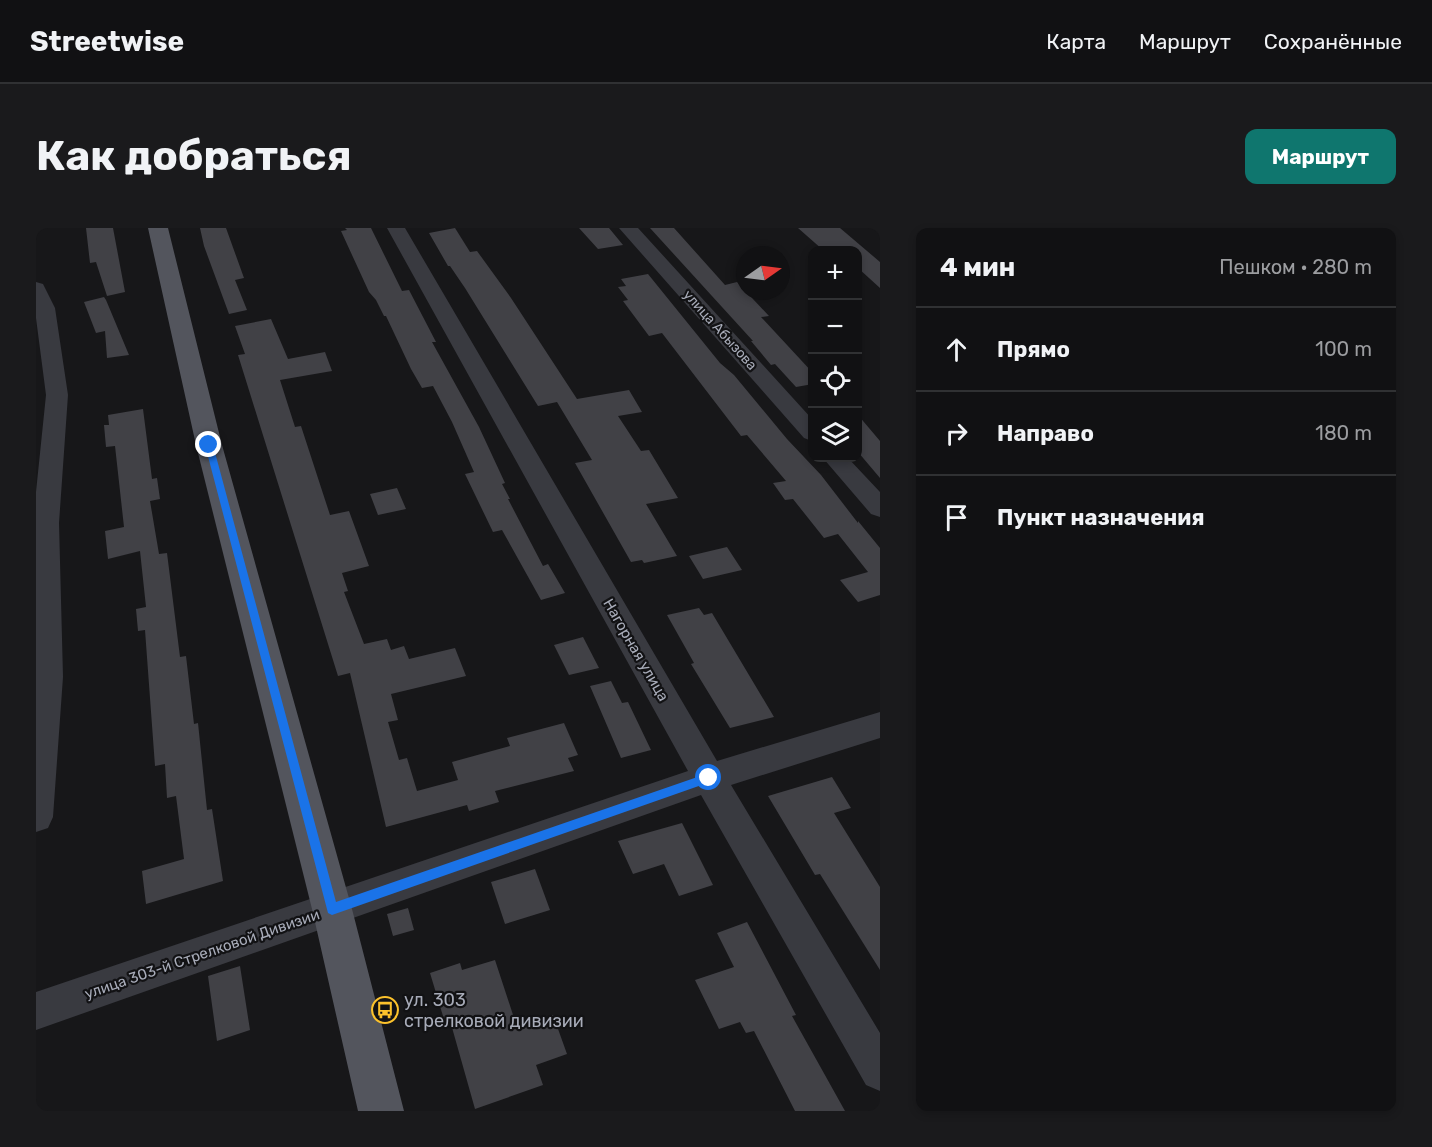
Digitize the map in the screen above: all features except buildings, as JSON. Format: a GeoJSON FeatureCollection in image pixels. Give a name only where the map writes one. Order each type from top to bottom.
{"type":"FeatureCollection","features":[{"type":"Feature","properties":{"kind":"main road"},"geometry":{"type":"LineString","coordinates":[[158,228],[209,445],[332,909],[381,1111]]}},
{"type":"Feature","properties":{"kind":"street","name":"Нагорная улица"},"geometry":{"type":"LineString","coordinates":[[396,228],[709,778],[880,1071]]}},
{"type":"Feature","properties":{"kind":"street","name":"улица Абызова"},"geometry":{"type":"LineString","coordinates":[[628,228],[808,427]]}},
{"type":"Feature","properties":{"kind":"street"},"geometry":{"type":"LineString","coordinates":[[36,288],[45,308],[57,394],[46,523],[48,677],[36,817]]}},
{"type":"Feature","properties":{"kind":"street"},"geometry":{"type":"LineString","coordinates":[[839,462],[880,508]]}},
{"type":"Feature","properties":{"kind":"street","name":"улица 303-й Стрелковой Дивизии"},"geometry":{"type":"LineString","coordinates":[[36,1011],[709,778],[880,725]]}},
{"type":"Feature","properties":{"kind":"place","name":"ул. 303 стрелковой дивизии"},"geometry":{"type":"Point","coordinates":[385,1010]}},
{"type":"Feature","properties":{"kind":"route"},"geometry":{"type":"LineString","coordinates":[[209,445],[332,909],[709,778]]}}]}
